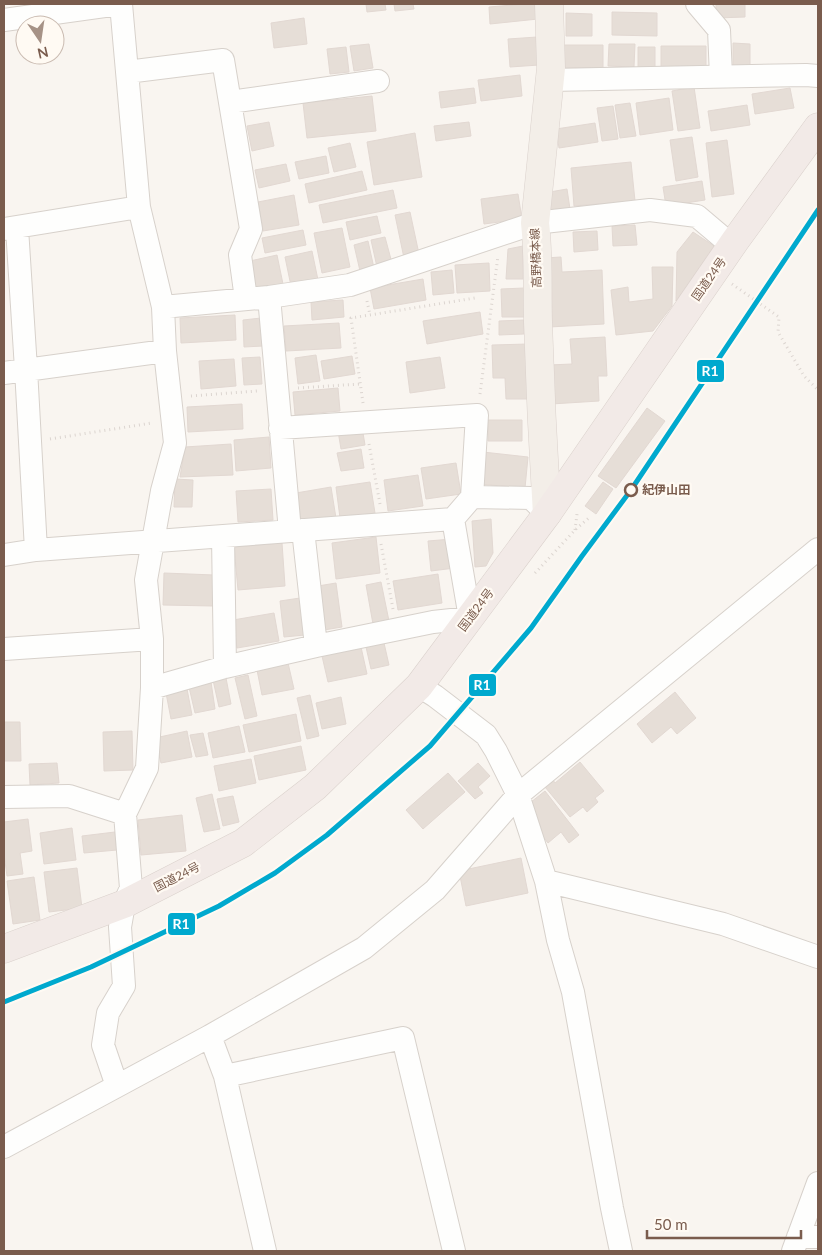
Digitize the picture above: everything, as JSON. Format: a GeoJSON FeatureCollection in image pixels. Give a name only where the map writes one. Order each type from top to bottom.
{"type":"FeatureCollection","features":[{"type":"Feature","properties":{"kind":"highway","name":"国道24号"},"geometry":{"type":"LineString","coordinates":[[4,949],[122,916],[243,843],[315,787],[427,691],[470,618],[547,514],[735,241],[818,127]]}},
{"type":"Feature","properties":{"kind":"main road","name":"高野橋本線"},"geometry":{"type":"LineString","coordinates":[[547,514],[535,223],[551,68],[549,4]]}},
{"type":"Feature","properties":{"kind":"street"},"geometry":{"type":"LineString","coordinates":[[4,20],[120,4],[139,207],[163,307],[175,443],[162,491],[146,580],[152,639],[152,688],[147,768],[125,814],[132,888],[122,916],[124,986],[108,1013],[103,1045],[117,1086]]}},
{"type":"Feature","properties":{"kind":"street"},"geometry":{"type":"LineString","coordinates":[[697,4],[719,30],[721,76]]}},
{"type":"Feature","properties":{"kind":"street"},"geometry":{"type":"LineString","coordinates":[[127,72],[223,60],[251,229],[240,255],[246,299]]}},
{"type":"Feature","properties":{"kind":"street"},"geometry":{"type":"LineString","coordinates":[[550,80],[818,76]]}},
{"type":"Feature","properties":{"kind":"street"},"geometry":{"type":"LineString","coordinates":[[230,102],[378,81]]}},
{"type":"Feature","properties":{"kind":"street"},"geometry":{"type":"LineString","coordinates":[[36,550],[26,369],[10,228],[139,207]]}},
{"type":"Feature","properties":{"kind":"street"},"geometry":{"type":"LineString","coordinates":[[163,307],[268,297],[350,285],[535,223],[650,210],[697,216],[724,238],[735,241]]}},
{"type":"Feature","properties":{"kind":"street"},"geometry":{"type":"LineString","coordinates":[[268,297],[280,428],[316,646]]}},
{"type":"Feature","properties":{"kind":"street"},"geometry":{"type":"LineString","coordinates":[[4,373],[166,351]]}},
{"type":"Feature","properties":{"kind":"street"},"geometry":{"type":"LineString","coordinates":[[4,555],[36,550],[453,518],[472,497],[477,414],[280,428]]}},
{"type":"Feature","properties":{"kind":"street"},"geometry":{"type":"LineString","coordinates":[[472,497],[531,498],[547,514]]}},
{"type":"Feature","properties":{"kind":"street"},"geometry":{"type":"LineString","coordinates":[[152,688],[225,667],[316,646],[433,622],[470,618],[453,518]]}},
{"type":"Feature","properties":{"kind":"street"},"geometry":{"type":"LineString","coordinates":[[223,537],[225,667]]}},
{"type":"Feature","properties":{"kind":"street"},"geometry":{"type":"LineString","coordinates":[[4,1147],[210,1036],[364,948],[434,890],[518,795],[818,548]]}},
{"type":"Feature","properties":{"kind":"street"},"geometry":{"type":"LineString","coordinates":[[4,648],[152,639]]}},
{"type":"Feature","properties":{"kind":"street"},"geometry":{"type":"LineString","coordinates":[[427,691],[486,735],[518,795],[546,881],[558,940],[573,992],[621,1251]]}},
{"type":"Feature","properties":{"kind":"street"},"geometry":{"type":"LineString","coordinates":[[4,797],[69,796],[125,814]]}},
{"type":"Feature","properties":{"kind":"street"},"geometry":{"type":"LineString","coordinates":[[546,881],[723,924],[818,957]]}},
{"type":"Feature","properties":{"kind":"street"},"geometry":{"type":"LineString","coordinates":[[210,1036],[225,1076],[265,1251]]}},
{"type":"Feature","properties":{"kind":"street"},"geometry":{"type":"LineString","coordinates":[[225,1076],[403,1038],[454,1251]]}},
{"type":"Feature","properties":{"kind":"street"},"geometry":{"type":"LineString","coordinates":[[803,1242],[818,1182]]}},
{"type":"Feature","properties":{"kind":"path"},"geometry":{"type":"LineString","coordinates":[[477,414],[501,234]]}},
{"type":"Feature","properties":{"kind":"path"},"geometry":{"type":"LineString","coordinates":[[738,288],[779,317],[778,332],[804,376],[818,390]]}},
{"type":"Feature","properties":{"kind":"path"},"geometry":{"type":"LineString","coordinates":[[397,630],[351,318],[475,298]]}},
{"type":"Feature","properties":{"kind":"path"},"geometry":{"type":"LineString","coordinates":[[30,442],[173,419]]}},
{"type":"Feature","properties":{"kind":"path"},"geometry":{"type":"LineString","coordinates":[[530,575],[538,571],[575,530],[590,517]]}},
{"type":"Feature","properties":{"kind":"building"},"geometry":{"type":"Polygon","coordinates":[[[366,4],[385,4],[386,10],[367,12],[366,4]]]}},
{"type":"Feature","properties":{"kind":"building"},"geometry":{"type":"Polygon","coordinates":[[[394,4],[413,4],[414,9],[395,11],[394,4]]]}},
{"type":"Feature","properties":{"kind":"building"},"geometry":{"type":"Polygon","coordinates":[[[536,4],[538,19],[490,24],[489,7],[536,4]]]}},
{"type":"Feature","properties":{"kind":"building"},"geometry":{"type":"Polygon","coordinates":[[[716,4],[745,4],[745,17],[716,18],[716,4]]]}},
{"type":"Feature","properties":{"kind":"building"},"geometry":{"type":"Polygon","coordinates":[[[612,12],[657,13],[657,36],[612,35],[612,12]]]}},
{"type":"Feature","properties":{"kind":"building"},"geometry":{"type":"Polygon","coordinates":[[[566,13],[592,14],[592,36],[566,36],[566,13]]]}},
{"type":"Feature","properties":{"kind":"building"},"geometry":{"type":"Polygon","coordinates":[[[304,18],[307,44],[274,48],[271,23],[304,18]]]}},
{"type":"Feature","properties":{"kind":"building"},"geometry":{"type":"Polygon","coordinates":[[[537,37],[539,65],[510,67],[508,39],[537,37]]]}},
{"type":"Feature","properties":{"kind":"building"},"geometry":{"type":"Polygon","coordinates":[[[733,43],[750,44],[750,66],[733,66],[733,43]]]}},
{"type":"Feature","properties":{"kind":"building"},"geometry":{"type":"Polygon","coordinates":[[[369,44],[373,68],[354,71],[350,46],[369,44]]]}},
{"type":"Feature","properties":{"kind":"building"},"geometry":{"type":"Polygon","coordinates":[[[609,44],[635,44],[634,67],[608,66],[609,44]]]}},
{"type":"Feature","properties":{"kind":"building"},"geometry":{"type":"Polygon","coordinates":[[[563,45],[603,45],[603,68],[563,68],[563,45]]]}},
{"type":"Feature","properties":{"kind":"building"},"geometry":{"type":"Polygon","coordinates":[[[661,46],[706,46],[706,69],[661,69],[661,46]]]}},
{"type":"Feature","properties":{"kind":"building"},"geometry":{"type":"Polygon","coordinates":[[[346,47],[349,72],[330,74],[327,49],[346,47]]]}},
{"type":"Feature","properties":{"kind":"building"},"geometry":{"type":"Polygon","coordinates":[[[638,47],[655,47],[655,70],[638,70],[638,47]]]}},
{"type":"Feature","properties":{"kind":"building"},"geometry":{"type":"Polygon","coordinates":[[[520,75],[522,96],[481,101],[478,80],[520,75]]]}},
{"type":"Feature","properties":{"kind":"building"},"geometry":{"type":"Polygon","coordinates":[[[694,87],[700,128],[678,131],[672,91],[694,87]]]}},
{"type":"Feature","properties":{"kind":"building"},"geometry":{"type":"Polygon","coordinates":[[[474,88],[476,103],[441,108],[439,92],[474,88]]]}},
{"type":"Feature","properties":{"kind":"building"},"geometry":{"type":"Polygon","coordinates":[[[790,88],[794,108],[755,114],[752,94],[790,88]]]}},
{"type":"Feature","properties":{"kind":"building"},"geometry":{"type":"Polygon","coordinates":[[[372,96],[376,131],[307,138],[303,103],[372,96]]]}},
{"type":"Feature","properties":{"kind":"building"},"geometry":{"type":"Polygon","coordinates":[[[669,98],[673,130],[640,135],[636,103],[669,98]]]}},
{"type":"Feature","properties":{"kind":"building"},"geometry":{"type":"Polygon","coordinates":[[[630,103],[636,136],[620,138],[615,105],[630,103]]]}},
{"type":"Feature","properties":{"kind":"building"},"geometry":{"type":"Polygon","coordinates":[[[747,105],[750,125],[711,131],[708,111],[747,105]]]}},
{"type":"Feature","properties":{"kind":"building"},"geometry":{"type":"Polygon","coordinates":[[[613,106],[618,139],[602,141],[597,108],[613,106]]]}},
{"type":"Feature","properties":{"kind":"building"},"geometry":{"type":"Polygon","coordinates":[[[269,122],[274,146],[252,151],[247,126],[269,122]]]}},
{"type":"Feature","properties":{"kind":"building"},"geometry":{"type":"Polygon","coordinates":[[[469,122],[471,136],[436,141],[434,126],[469,122]]]}},
{"type":"Feature","properties":{"kind":"building"},"geometry":{"type":"Polygon","coordinates":[[[595,123],[598,142],[559,148],[556,129],[595,123]]]}},
{"type":"Feature","properties":{"kind":"building"},"geometry":{"type":"Polygon","coordinates":[[[415,133],[422,177],[374,185],[367,142],[415,133]]]}},
{"type":"Feature","properties":{"kind":"building"},"geometry":{"type":"Polygon","coordinates":[[[692,137],[698,177],[676,181],[670,140],[692,137]]]}},
{"type":"Feature","properties":{"kind":"building"},"geometry":{"type":"Polygon","coordinates":[[[727,140],[734,194],[712,197],[706,143],[727,140]]]}},
{"type":"Feature","properties":{"kind":"building"},"geometry":{"type":"Polygon","coordinates":[[[350,143],[356,167],[334,172],[328,148],[350,143]]]}},
{"type":"Feature","properties":{"kind":"building"},"geometry":{"type":"Polygon","coordinates":[[[326,156],[329,173],[299,179],[295,162],[326,156]]]}},
{"type":"Feature","properties":{"kind":"building"},"geometry":{"type":"Polygon","coordinates":[[[631,162],[635,201],[574,206],[571,168],[631,162]]]}},
{"type":"Feature","properties":{"kind":"building"},"geometry":{"type":"Polygon","coordinates":[[[286,164],[290,181],[259,188],[255,170],[286,164]]]}},
{"type":"Feature","properties":{"kind":"building"},"geometry":{"type":"Polygon","coordinates":[[[362,171],[367,190],[309,203],[305,184],[362,171]]]}},
{"type":"Feature","properties":{"kind":"building"},"geometry":{"type":"Polygon","coordinates":[[[702,181],[705,200],[666,206],[663,187],[702,181]]]}},
{"type":"Feature","properties":{"kind":"building"},"geometry":{"type":"Polygon","coordinates":[[[567,189],[570,209],[547,212],[544,193],[567,189]]]}},
{"type":"Feature","properties":{"kind":"building"},"geometry":{"type":"Polygon","coordinates":[[[393,190],[397,208],[323,223],[319,205],[393,190]]]}},
{"type":"Feature","properties":{"kind":"building"},"geometry":{"type":"Polygon","coordinates":[[[518,194],[522,219],[484,224],[481,199],[518,194]]]}},
{"type":"Feature","properties":{"kind":"building"},"geometry":{"type":"Polygon","coordinates":[[[294,195],[299,225],[263,231],[258,202],[294,195]]]}},
{"type":"Feature","properties":{"kind":"building"},"geometry":{"type":"Polygon","coordinates":[[[410,212],[419,254],[404,258],[395,215],[410,212]]]}},
{"type":"Feature","properties":{"kind":"building"},"geometry":{"type":"Polygon","coordinates":[[[377,216],[381,233],[350,240],[346,222],[377,216]]]}},
{"type":"Feature","properties":{"kind":"building"},"geometry":{"type":"Polygon","coordinates":[[[635,225],[637,245],[613,246],[612,226],[635,225]]]}},
{"type":"Feature","properties":{"kind":"building"},"geometry":{"type":"Polygon","coordinates":[[[342,228],[350,267],[322,273],[314,233],[342,228]]]}},
{"type":"Feature","properties":{"kind":"building"},"geometry":{"type":"Polygon","coordinates":[[[303,230],[306,245],[265,253],[262,238],[303,230]]]}},
{"type":"Feature","properties":{"kind":"building"},"geometry":{"type":"Polygon","coordinates":[[[597,231],[598,250],[574,252],[573,232],[597,231]]]}},
{"type":"Feature","properties":{"kind":"building"},"geometry":{"type":"Polygon","coordinates":[[[693,232],[714,246],[676,301],[677,252],[693,232]]]}},
{"type":"Feature","properties":{"kind":"building"},"geometry":{"type":"Polygon","coordinates":[[[385,237],[392,263],[377,267],[371,240],[385,237]]]}},
{"type":"Feature","properties":{"kind":"building"},"geometry":{"type":"Polygon","coordinates":[[[368,241],[374,268],[360,271],[354,245],[368,241]]]}},
{"type":"Feature","properties":{"kind":"building"},"geometry":{"type":"Polygon","coordinates":[[[523,246],[523,279],[506,279],[508,249],[523,246]]]}},
{"type":"Feature","properties":{"kind":"building"},"geometry":{"type":"Polygon","coordinates":[[[312,251],[318,280],[291,286],[285,257],[312,251]]]}},
{"type":"Feature","properties":{"kind":"building"},"geometry":{"type":"Polygon","coordinates":[[[277,255],[283,284],[256,290],[250,261],[277,255]]]}},
{"type":"Feature","properties":{"kind":"building"},"geometry":{"type":"Polygon","coordinates":[[[561,257],[562,272],[602,270],[604,324],[549,327],[545,258],[561,257]]]}},
{"type":"Feature","properties":{"kind":"building"},"geometry":{"type":"Polygon","coordinates":[[[489,263],[490,291],[457,293],[455,265],[489,263]]]}},
{"type":"Feature","properties":{"kind":"building"},"geometry":{"type":"Polygon","coordinates":[[[652,267],[673,267],[672,306],[653,331],[616,335],[611,290],[628,287],[629,302],[653,299],[652,267]]]}},
{"type":"Feature","properties":{"kind":"building"},"geometry":{"type":"Polygon","coordinates":[[[452,270],[454,293],[433,295],[431,272],[452,270]]]}},
{"type":"Feature","properties":{"kind":"building"},"geometry":{"type":"Polygon","coordinates":[[[423,279],[426,300],[374,309],[370,288],[423,279]]]}},
{"type":"Feature","properties":{"kind":"building"},"geometry":{"type":"Polygon","coordinates":[[[524,288],[524,317],[502,317],[501,289],[524,288]]]}},
{"type":"Feature","properties":{"kind":"building"},"geometry":{"type":"Polygon","coordinates":[[[343,300],[344,317],[312,320],[311,302],[343,300]]]}},
{"type":"Feature","properties":{"kind":"building"},"geometry":{"type":"Polygon","coordinates":[[[480,312],[483,334],[427,344],[423,321],[480,312]]]}},
{"type":"Feature","properties":{"kind":"building"},"geometry":{"type":"Polygon","coordinates":[[[235,315],[236,340],[181,343],[180,318],[235,315]]]}},
{"type":"Feature","properties":{"kind":"building"},"geometry":{"type":"Polygon","coordinates":[[[261,318],[263,346],[244,347],[243,320],[261,318]]]}},
{"type":"Feature","properties":{"kind":"building"},"geometry":{"type":"Polygon","coordinates":[[[524,320],[524,334],[499,335],[499,321],[524,320]]]}},
{"type":"Feature","properties":{"kind":"building"},"geometry":{"type":"Polygon","coordinates":[[[339,323],[341,348],[286,351],[284,326],[339,323]]]}},
{"type":"Feature","properties":{"kind":"building"},"geometry":{"type":"Polygon","coordinates":[[[605,337],[607,376],[598,376],[599,401],[551,404],[549,365],[572,364],[570,339],[605,337]]]}},
{"type":"Feature","properties":{"kind":"building"},"geometry":{"type":"Polygon","coordinates":[[[528,344],[528,399],[506,399],[505,378],[493,378],[492,345],[528,344]]]}},
{"type":"Feature","properties":{"kind":"building"},"geometry":{"type":"Polygon","coordinates":[[[316,355],[320,381],[298,384],[295,358],[316,355]]]}},
{"type":"Feature","properties":{"kind":"building"},"geometry":{"type":"Polygon","coordinates":[[[352,356],[355,374],[324,379],[321,361],[352,356]]]}},
{"type":"Feature","properties":{"kind":"building"},"geometry":{"type":"Polygon","coordinates":[[[260,357],[262,384],[244,385],[242,358],[260,357]]]}},
{"type":"Feature","properties":{"kind":"building"},"geometry":{"type":"Polygon","coordinates":[[[440,357],[445,388],[410,393],[406,362],[440,357]]]}},
{"type":"Feature","properties":{"kind":"building"},"geometry":{"type":"Polygon","coordinates":[[[234,359],[236,386],[201,389],[199,361],[234,359]]]}},
{"type":"Feature","properties":{"kind":"building"},"geometry":{"type":"Polygon","coordinates":[[[338,388],[340,411],[295,415],[293,392],[338,388]]]}},
{"type":"Feature","properties":{"kind":"building"},"geometry":{"type":"Polygon","coordinates":[[[242,404],[243,429],[188,432],[187,407],[242,404]]]}},
{"type":"Feature","properties":{"kind":"building"},"geometry":{"type":"Polygon","coordinates":[[[647,408],[665,421],[616,488],[598,476],[647,408]]]}},
{"type":"Feature","properties":{"kind":"building"},"geometry":{"type":"Polygon","coordinates":[[[488,420],[522,420],[522,441],[488,441],[488,420]]]}},
{"type":"Feature","properties":{"kind":"building"},"geometry":{"type":"Polygon","coordinates":[[[362,427],[365,445],[341,449],[338,431],[362,427]]]}},
{"type":"Feature","properties":{"kind":"building"},"geometry":{"type":"Polygon","coordinates":[[[269,437],[271,468],[236,471],[234,440],[269,437]]]}},
{"type":"Feature","properties":{"kind":"building"},"geometry":{"type":"Polygon","coordinates":[[[231,444],[233,475],[180,477],[185,447],[231,444]]]}},
{"type":"Feature","properties":{"kind":"building"},"geometry":{"type":"Polygon","coordinates":[[[361,449],[364,468],[341,471],[337,453],[361,449]]]}},
{"type":"Feature","properties":{"kind":"building"},"geometry":{"type":"Polygon","coordinates":[[[483,452],[528,457],[525,488],[479,484],[483,452]]]}},
{"type":"Feature","properties":{"kind":"building"},"geometry":{"type":"Polygon","coordinates":[[[456,463],[461,494],[426,499],[421,468],[456,463]]]}},
{"type":"Feature","properties":{"kind":"building"},"geometry":{"type":"Polygon","coordinates":[[[418,475],[423,506],[388,511],[384,480],[418,475]]]}},
{"type":"Feature","properties":{"kind":"building"},"geometry":{"type":"Polygon","coordinates":[[[175,479],[193,480],[192,507],[174,507],[175,479]]]}},
{"type":"Feature","properties":{"kind":"building"},"geometry":{"type":"Polygon","coordinates":[[[370,482],[375,513],[340,518],[336,487],[370,482]]]}},
{"type":"Feature","properties":{"kind":"building"},"geometry":{"type":"Polygon","coordinates":[[[603,482],[613,489],[596,514],[585,506],[603,482]]]}},
{"type":"Feature","properties":{"kind":"building"},"geometry":{"type":"Polygon","coordinates":[[[331,487],[336,518],[301,524],[296,493],[331,487]]]}},
{"type":"Feature","properties":{"kind":"building"},"geometry":{"type":"Polygon","coordinates":[[[271,489],[273,520],[238,522],[236,491],[271,489]]]}},
{"type":"Feature","properties":{"kind":"building"},"geometry":{"type":"Polygon","coordinates":[[[491,519],[493,553],[486,566],[475,567],[472,521],[491,519]]]}},
{"type":"Feature","properties":{"kind":"building"},"geometry":{"type":"Polygon","coordinates":[[[376,537],[380,573],[336,579],[332,543],[376,537]]]}},
{"type":"Feature","properties":{"kind":"building"},"geometry":{"type":"Polygon","coordinates":[[[452,539],[455,568],[431,571],[428,541],[452,539]]]}},
{"type":"Feature","properties":{"kind":"building"},"geometry":{"type":"Polygon","coordinates":[[[282,543],[285,586],[238,590],[234,547],[282,543]]]}},
{"type":"Feature","properties":{"kind":"building"},"geometry":{"type":"Polygon","coordinates":[[[164,573],[214,575],[213,606],[163,605],[164,573]]]}},
{"type":"Feature","properties":{"kind":"building"},"geometry":{"type":"Polygon","coordinates":[[[438,574],[442,603],[398,610],[393,581],[438,574]]]}},
{"type":"Feature","properties":{"kind":"building"},"geometry":{"type":"Polygon","coordinates":[[[381,582],[389,621],[373,624],[366,585],[381,582]]]}},
{"type":"Feature","properties":{"kind":"building"},"geometry":{"type":"Polygon","coordinates":[[[336,583],[342,627],[324,630],[318,586],[336,583]]]}},
{"type":"Feature","properties":{"kind":"building"},"geometry":{"type":"Polygon","coordinates":[[[300,598],[305,635],[284,637],[280,601],[300,598]]]}},
{"type":"Feature","properties":{"kind":"building"},"geometry":{"type":"Polygon","coordinates":[[[274,613],[279,641],[237,648],[233,620],[274,613]]]}},
{"type":"Feature","properties":{"kind":"building"},"geometry":{"type":"Polygon","coordinates":[[[384,643],[389,665],[371,669],[366,647],[384,643]]]}},
{"type":"Feature","properties":{"kind":"building"},"geometry":{"type":"Polygon","coordinates":[[[361,647],[367,674],[328,682],[322,656],[361,647]]]}},
{"type":"Feature","properties":{"kind":"building"},"geometry":{"type":"Polygon","coordinates":[[[288,663],[294,689],[262,695],[257,670],[288,663]]]}},
{"type":"Feature","properties":{"kind":"building"},"geometry":{"type":"Polygon","coordinates":[[[248,675],[257,716],[245,719],[235,678],[248,675]]]}},
{"type":"Feature","properties":{"kind":"building"},"geometry":{"type":"Polygon","coordinates":[[[226,678],[231,704],[219,707],[213,680],[226,678]]]}},
{"type":"Feature","properties":{"kind":"building"},"geometry":{"type":"Polygon","coordinates":[[[211,682],[215,709],[195,713],[189,687],[211,682]]]}},
{"type":"Feature","properties":{"kind":"building"},"geometry":{"type":"Polygon","coordinates":[[[187,689],[192,715],[171,719],[166,693],[187,689]]]}},
{"type":"Feature","properties":{"kind":"building"},"geometry":{"type":"Polygon","coordinates":[[[675,692],[696,718],[677,734],[671,727],[652,743],[637,724],[675,692]]]}},
{"type":"Feature","properties":{"kind":"building"},"geometry":{"type":"Polygon","coordinates":[[[310,695],[319,736],[307,739],[297,698],[310,695]]]}},
{"type":"Feature","properties":{"kind":"building"},"geometry":{"type":"Polygon","coordinates":[[[341,697],[346,724],[322,729],[316,703],[341,697]]]}},
{"type":"Feature","properties":{"kind":"building"},"geometry":{"type":"Polygon","coordinates":[[[296,714],[301,741],[249,752],[243,725],[296,714]]]}},
{"type":"Feature","properties":{"kind":"building"},"geometry":{"type":"Polygon","coordinates":[[[4,722],[20,722],[21,761],[4,761],[4,722]]]}},
{"type":"Feature","properties":{"kind":"building"},"geometry":{"type":"Polygon","coordinates":[[[239,726],[245,752],[213,758],[208,733],[239,726]]]}},
{"type":"Feature","properties":{"kind":"building"},"geometry":{"type":"Polygon","coordinates":[[[132,731],[133,770],[104,771],[103,732],[132,731]]]}},
{"type":"Feature","properties":{"kind":"building"},"geometry":{"type":"Polygon","coordinates":[[[187,731],[192,757],[161,763],[155,738],[187,731]]]}},
{"type":"Feature","properties":{"kind":"building"},"geometry":{"type":"Polygon","coordinates":[[[203,733],[208,755],[196,757],[190,735],[203,733]]]}},
{"type":"Feature","properties":{"kind":"building"},"geometry":{"type":"Polygon","coordinates":[[[301,746],[306,770],[259,780],[254,756],[301,746]]]}},
{"type":"Feature","properties":{"kind":"building"},"geometry":{"type":"Polygon","coordinates":[[[251,759],[256,783],[219,791],[214,766],[251,759]]]}},
{"type":"Feature","properties":{"kind":"building"},"geometry":{"type":"Polygon","coordinates":[[[580,762],[604,791],[595,798],[598,802],[587,812],[583,807],[570,817],[545,787],[553,780],[555,783],[580,762]]]}},
{"type":"Feature","properties":{"kind":"building"},"geometry":{"type":"Polygon","coordinates":[[[57,763],[59,783],[30,785],[29,764],[57,763]]]}},
{"type":"Feature","properties":{"kind":"building"},"geometry":{"type":"Polygon","coordinates":[[[478,763],[490,776],[478,787],[483,793],[475,799],[458,781],[478,763]]]}},
{"type":"Feature","properties":{"kind":"building"},"geometry":{"type":"Polygon","coordinates":[[[448,773],[465,792],[423,829],[406,810],[448,773]]]}},
{"type":"Feature","properties":{"kind":"building"},"geometry":{"type":"Polygon","coordinates":[[[545,791],[579,835],[569,843],[561,832],[548,843],[533,824],[526,806],[545,791]]]}},
{"type":"Feature","properties":{"kind":"building"},"geometry":{"type":"Polygon","coordinates":[[[212,794],[220,829],[204,832],[196,798],[212,794]]]}},
{"type":"Feature","properties":{"kind":"building"},"geometry":{"type":"Polygon","coordinates":[[[233,796],[239,822],[223,826],[217,799],[233,796]]]}},
{"type":"Feature","properties":{"kind":"building"},"geometry":{"type":"Polygon","coordinates":[[[182,815],[186,851],[141,855],[138,820],[182,815]]]}},
{"type":"Feature","properties":{"kind":"building"},"geometry":{"type":"Polygon","coordinates":[[[28,819],[32,851],[20,853],[23,874],[7,876],[4,854],[4,822],[28,819]]]}},
{"type":"Feature","properties":{"kind":"building"},"geometry":{"type":"Polygon","coordinates":[[[72,828],[76,860],[44,864],[40,833],[72,828]]]}},
{"type":"Feature","properties":{"kind":"building"},"geometry":{"type":"Polygon","coordinates":[[[115,832],[117,850],[84,853],[82,836],[115,832]]]}},
{"type":"Feature","properties":{"kind":"building"},"geometry":{"type":"Polygon","coordinates":[[[521,858],[528,893],[466,906],[459,871],[521,858]]]}},
{"type":"Feature","properties":{"kind":"building"},"geometry":{"type":"Polygon","coordinates":[[[77,868],[82,908],[49,912],[44,872],[77,868]]]}},
{"type":"Feature","properties":{"kind":"building"},"geometry":{"type":"Polygon","coordinates":[[[34,877],[40,920],[13,924],[7,881],[34,877]]]}},
{"type":"Feature","properties":{"kind":"transit line","name":"R1"},"geometry":{"type":"LineString","coordinates":[[4,1002],[91,967],[219,906],[275,873],[327,835],[430,746],[531,628],[631,490],[818,210]]}},
{"type":"Feature","properties":{"kind":"place","name":"紀伊山田"},"geometry":{"type":"Point","coordinates":[631,490]}}]}
